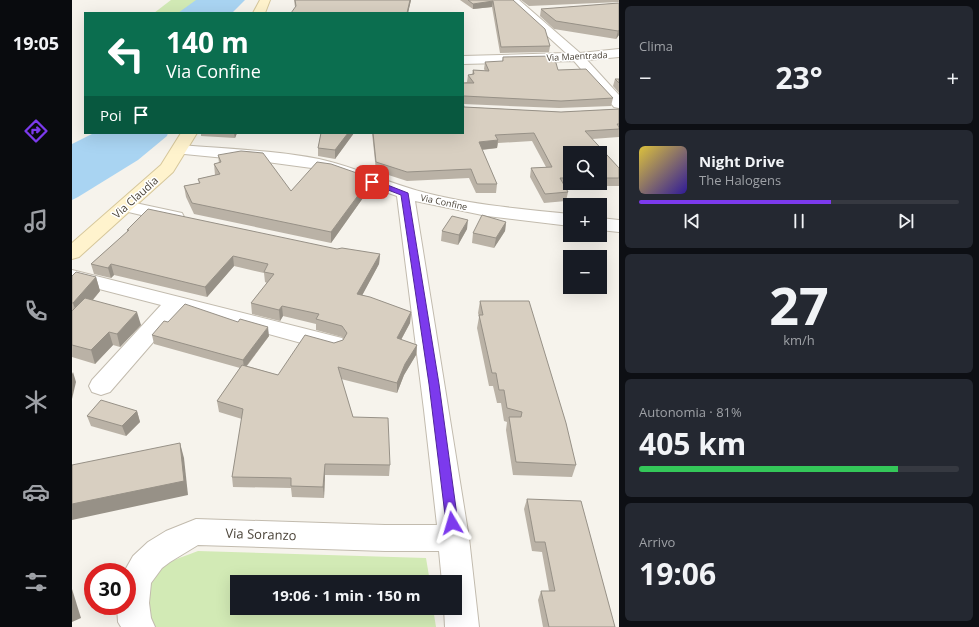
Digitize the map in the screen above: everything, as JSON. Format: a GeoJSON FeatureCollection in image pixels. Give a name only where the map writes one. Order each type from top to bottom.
{"type":"FeatureCollection","features":[{"type":"Feature","properties":{"kind":"street"},"geometry":{"type":"LineString","coordinates":[[259,12],[265,0]]}},
{"type":"Feature","properties":{"kind":"street"},"geometry":{"type":"LineString","coordinates":[[513,0],[577,58],[619,104]]}},
{"type":"Feature","properties":{"kind":"street"},"geometry":{"type":"LineString","coordinates":[[526,12],[542,11]]}},
{"type":"Feature","properties":{"kind":"street","name":"Via Maentrada"},"geometry":{"type":"LineString","coordinates":[[464,60],[577,58],[619,53]]}},
{"type":"Feature","properties":{"kind":"street"},"geometry":{"type":"LineString","coordinates":[[604,112],[619,111]]}},
{"type":"Feature","properties":{"kind":"street","name":"Via Claudia"},"geometry":{"type":"LineString","coordinates":[[72,253],[167,168],[180,150],[188,134]]}},
{"type":"Feature","properties":{"kind":"street","name":"Via Confine"},"geometry":{"type":"LineString","coordinates":[[180,150],[299,160],[320,164],[405,193],[446,203],[491,211],[563,219]]}},
{"type":"Feature","properties":{"kind":"street"},"geometry":{"type":"LineString","coordinates":[[405,193],[434,384],[454,538],[462,627]]}},
{"type":"Feature","properties":{"kind":"street"},"geometry":{"type":"LineString","coordinates":[[126,206],[194,221]]}},
{"type":"Feature","properties":{"kind":"street"},"geometry":{"type":"LineString","coordinates":[[607,225],[619,226]]}},
{"type":"Feature","properties":{"kind":"street"},"geometry":{"type":"LineString","coordinates":[[72,276],[334,344]]}},
{"type":"Feature","properties":{"kind":"street"},"geometry":{"type":"LineString","coordinates":[[101,386],[176,302]]}},
{"type":"Feature","properties":{"kind":"street","name":"Via Soranzo"},"geometry":{"type":"LineString","coordinates":[[138,627],[135,622],[133,586],[144,564],[171,543],[196,532],[385,538],[454,538]]}},
{"type":"Feature","properties":{"kind":"green space"},"geometry":{"type":"Polygon","coordinates":[[[171,0],[231,0],[220,12],[155,12],[171,0]]]}},
{"type":"Feature","properties":{"kind":"green space"},"geometry":{"type":"Polygon","coordinates":[[[198,551],[426,558],[429,575],[230,575],[230,615],[434,615],[436,627],[154,627],[148,602],[149,587],[157,573],[164,566],[198,551]]]}},
{"type":"Feature","properties":{"kind":"water"},"geometry":{"type":"Polygon","coordinates":[[[196,0],[245,0],[233,12],[179,12],[196,0]]]}},
{"type":"Feature","properties":{"kind":"water"},"geometry":{"type":"Polygon","coordinates":[[[92,134],[168,134],[138,160],[72,200],[72,144],[92,134]]]}},
{"type":"Feature","properties":{"kind":"building"},"geometry":{"type":"Polygon","coordinates":[[[295,0],[410,0],[407,12],[292,12],[296,6],[295,0]]]}},
{"type":"Feature","properties":{"kind":"building"},"geometry":{"type":"Polygon","coordinates":[[[468,0],[513,0],[545,29],[550,46],[501,47],[493,1],[473,4],[468,0]]]}},
{"type":"Feature","properties":{"kind":"building"},"geometry":{"type":"Polygon","coordinates":[[[619,3],[618,31],[556,21],[541,9],[619,3]]]}},
{"type":"Feature","properties":{"kind":"building"},"geometry":{"type":"Polygon","coordinates":[[[554,56],[558,70],[586,69],[613,98],[561,101],[464,96],[464,83],[474,83],[468,75],[474,74],[473,70],[489,71],[485,62],[503,61],[503,57],[554,56]]]}},
{"type":"Feature","properties":{"kind":"building"},"geometry":{"type":"Polygon","coordinates":[[[464,107],[561,112],[619,109],[619,124],[617,124],[619,129],[585,131],[599,146],[563,146],[563,178],[560,178],[563,183],[563,190],[567,190],[568,192],[545,194],[531,168],[552,167],[534,133],[495,135],[498,140],[479,142],[497,184],[477,184],[471,169],[407,172],[376,162],[373,134],[464,134],[464,107]]]}},
{"type":"Feature","properties":{"kind":"building"},"geometry":{"type":"Polygon","coordinates":[[[321,134],[347,134],[335,150],[318,148],[321,134]]]}},
{"type":"Feature","properties":{"kind":"building"},"geometry":{"type":"Polygon","coordinates":[[[241,151],[263,153],[291,191],[317,162],[331,164],[371,178],[331,232],[192,203],[184,186],[200,183],[198,179],[220,174],[214,164],[221,162],[218,155],[241,151]]]}},
{"type":"Feature","properties":{"kind":"building"},"geometry":{"type":"Polygon","coordinates":[[[607,155],[619,168],[619,178],[607,178],[607,155]]]}},
{"type":"Feature","properties":{"kind":"building"},"geometry":{"type":"Polygon","coordinates":[[[148,209],[337,249],[342,248],[380,254],[357,294],[370,297],[411,312],[397,338],[417,345],[405,364],[397,383],[338,367],[353,417],[388,418],[390,465],[325,464],[323,487],[291,486],[291,478],[232,477],[243,409],[217,401],[242,365],[278,375],[305,335],[334,343],[343,340],[347,333],[342,326],[316,319],[319,314],[282,306],[279,310],[251,303],[274,274],[264,272],[268,264],[233,256],[205,287],[111,264],[108,268],[91,264],[129,230],[127,230],[148,209]]]}},
{"type":"Feature","properties":{"kind":"building"},"geometry":{"type":"Polygon","coordinates":[[[482,215],[506,222],[496,238],[473,233],[482,215]]]}},
{"type":"Feature","properties":{"kind":"building"},"geometry":{"type":"Polygon","coordinates":[[[452,216],[468,220],[459,235],[442,231],[452,216]]]}},
{"type":"Feature","properties":{"kind":"building"},"geometry":{"type":"Polygon","coordinates":[[[76,272],[96,277],[72,303],[72,276],[76,272]]]}},
{"type":"Feature","properties":{"kind":"building"},"geometry":{"type":"Polygon","coordinates":[[[85,298],[137,312],[117,334],[109,332],[91,350],[72,345],[72,311],[85,298]]]}},
{"type":"Feature","properties":{"kind":"building"},"geometry":{"type":"Polygon","coordinates":[[[480,301],[529,301],[566,423],[576,465],[516,462],[509,417],[521,417],[522,412],[507,408],[504,390],[499,390],[496,373],[492,373],[479,315],[483,315],[480,301]]]}},
{"type":"Feature","properties":{"kind":"building"},"geometry":{"type":"Polygon","coordinates":[[[185,304],[238,322],[240,319],[268,327],[243,360],[152,335],[164,321],[168,322],[185,304]]]}},
{"type":"Feature","properties":{"kind":"building"},"geometry":{"type":"Polygon","coordinates":[[[101,400],[137,411],[122,426],[87,416],[101,400]]]}},
{"type":"Feature","properties":{"kind":"building"},"geometry":{"type":"Polygon","coordinates":[[[180,443],[184,481],[72,504],[72,465],[180,443]]]}},
{"type":"Feature","properties":{"kind":"building"},"geometry":{"type":"Polygon","coordinates":[[[527,499],[581,501],[615,627],[549,627],[541,591],[555,591],[545,542],[535,542],[527,499]]]}},
{"type":"Feature","properties":{"kind":"route"},"geometry":{"type":"LineString","coordinates":[[372,182],[405,193],[434,384],[452,523]]}}]}
